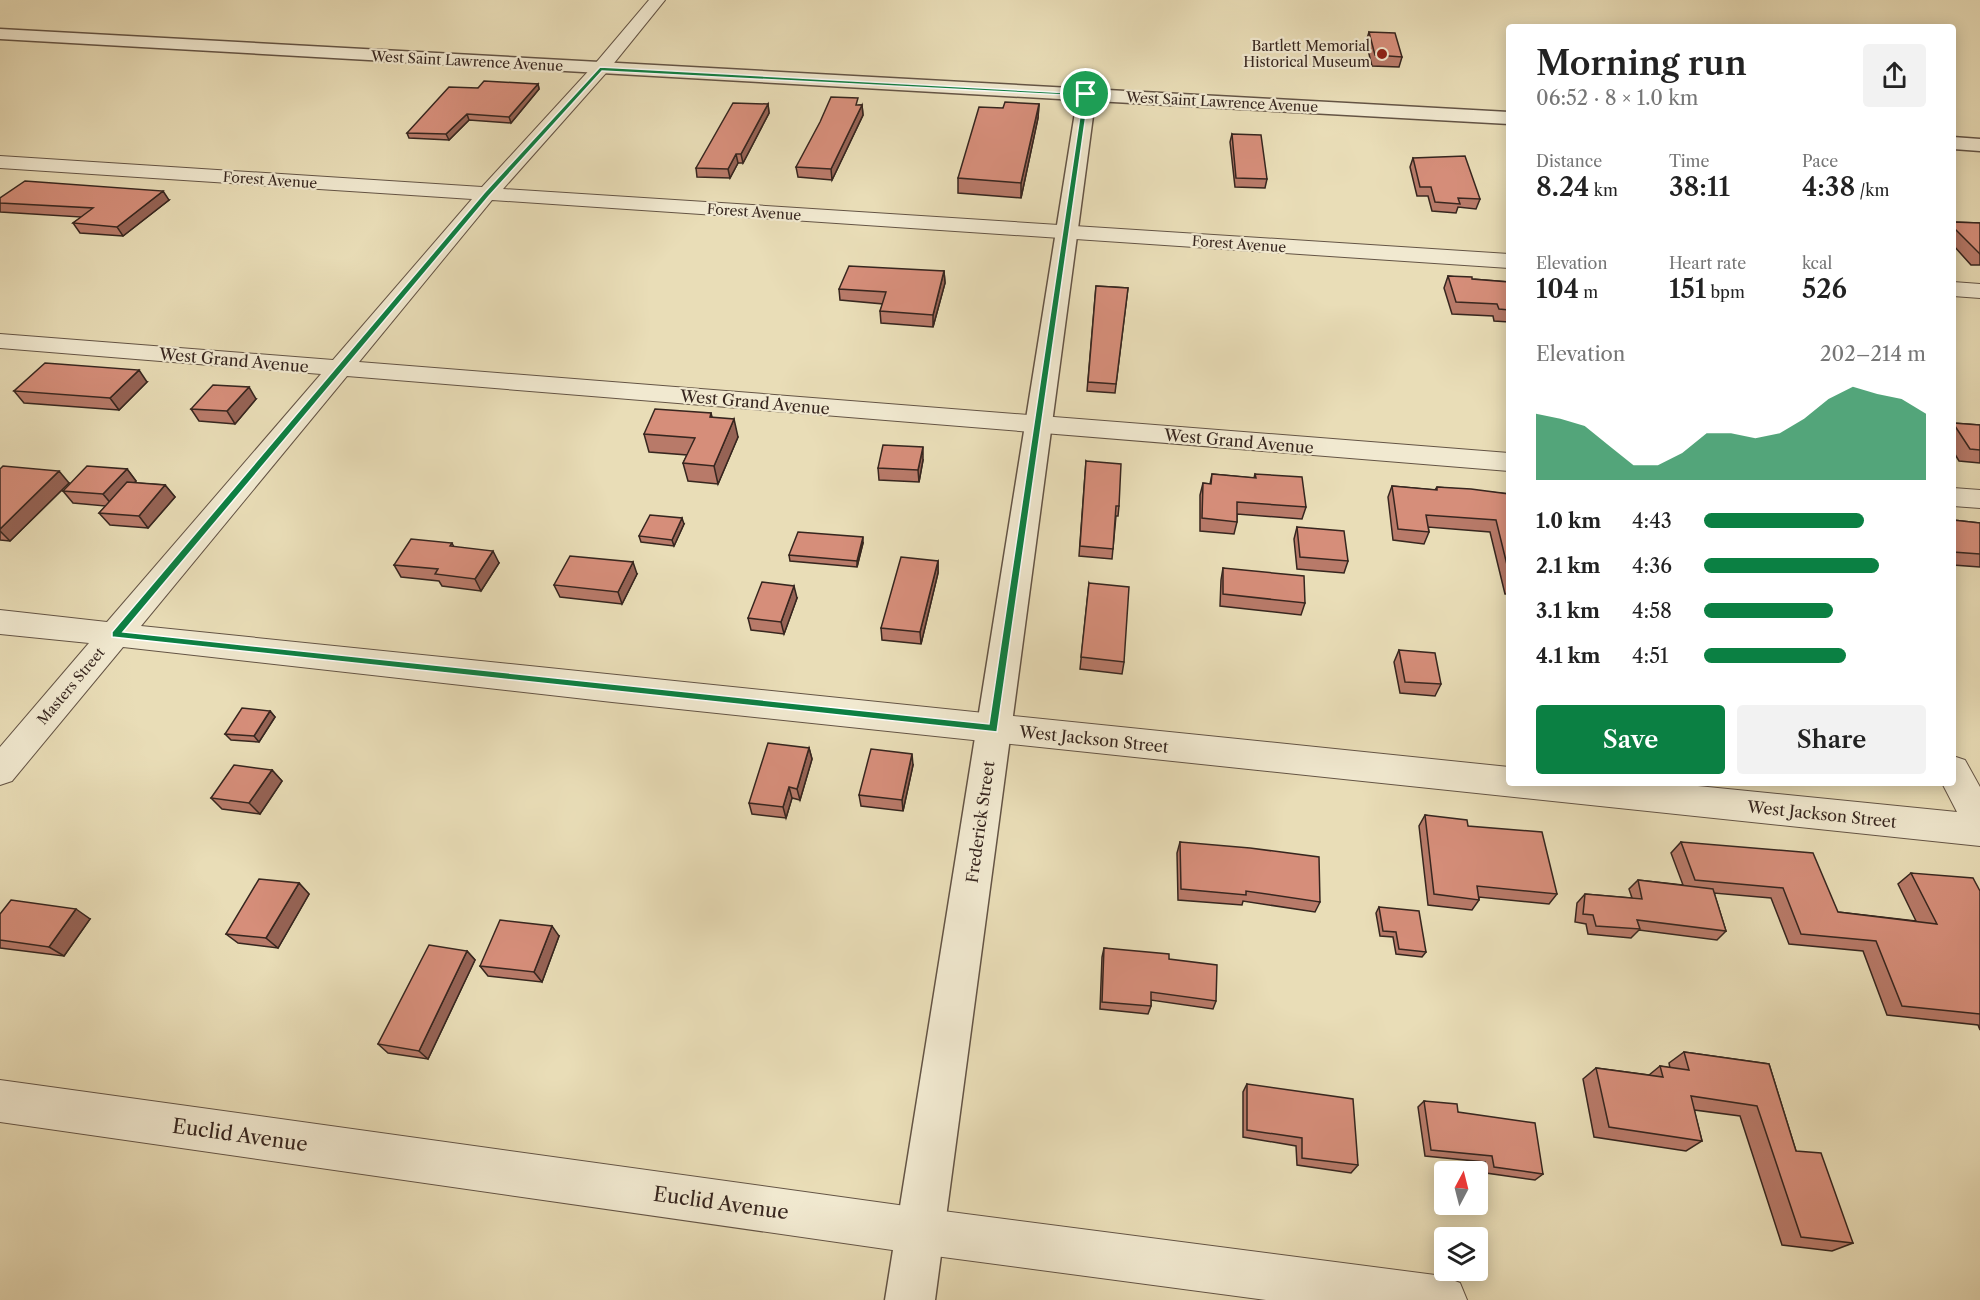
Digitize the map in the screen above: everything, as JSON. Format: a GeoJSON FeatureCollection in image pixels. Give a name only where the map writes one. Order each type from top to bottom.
{"type":"FeatureCollection","features":[{"type":"Feature","properties":{"kind":"street","name":"Masters Street"},"geometry":{"type":"LineString","coordinates":[[0,771],[487,194],[600,69],[657,0]]}},
{"type":"Feature","properties":{"kind":"street","name":"West Saint Lawrence Avenue"},"geometry":{"type":"LineString","coordinates":[[0,34],[1506,118]]}},
{"type":"Feature","properties":{"kind":"street","name":"Frederick Street"},"geometry":{"type":"LineString","coordinates":[[910,1300],[1086,94]]}},
{"type":"Feature","properties":{"kind":"street"},"geometry":{"type":"LineString","coordinates":[[1956,143],[1980,145]]}},
{"type":"Feature","properties":{"kind":"street","name":"Forest Avenue"},"geometry":{"type":"LineString","coordinates":[[0,162],[1506,261]]}},
{"type":"Feature","properties":{"kind":"street"},"geometry":{"type":"LineString","coordinates":[[1956,289],[1980,291]]}},
{"type":"Feature","properties":{"kind":"street","name":"West Grand Avenue"},"geometry":{"type":"LineString","coordinates":[[0,341],[1506,462]]}},
{"type":"Feature","properties":{"kind":"street"},"geometry":{"type":"LineString","coordinates":[[1956,497],[1980,500]]}},
{"type":"Feature","properties":{"kind":"street","name":"West Jackson Street"},"geometry":{"type":"LineString","coordinates":[[0,622],[1506,782]]}},
{"type":"Feature","properties":{"kind":"street"},"geometry":{"type":"LineString","coordinates":[[1956,776],[1980,821]]}},
{"type":"Feature","properties":{"kind":"street","name":"West Jackson Street"},"geometry":{"type":"LineString","coordinates":[[1551,786],[1980,830]]}},
{"type":"Feature","properties":{"kind":"street","name":"Euclid Avenue"},"geometry":{"type":"LineString","coordinates":[[0,1101],[920,1231],[1443,1300]]}},
{"type":"Feature","properties":{"kind":"building"},"geometry":{"type":"Polygon","coordinates":[[[1369,32],[1395,33],[1402,57],[1375,55],[1369,32]]]}},
{"type":"Feature","properties":{"kind":"building"},"geometry":{"type":"Polygon","coordinates":[[[484,81],[538,84],[509,117],[467,114],[446,134],[407,133],[449,87],[478,88],[484,81]]]}},
{"type":"Feature","properties":{"kind":"building"},"geometry":{"type":"Polygon","coordinates":[[[831,97],[858,98],[856,105],[862,105],[831,169],[796,167],[820,122],[831,97]]]}},
{"type":"Feature","properties":{"kind":"building"},"geometry":{"type":"Polygon","coordinates":[[[1005,102],[1039,104],[1021,183],[958,178],[979,107],[1003,108],[1005,102]]]}},
{"type":"Feature","properties":{"kind":"building"},"geometry":{"type":"Polygon","coordinates":[[[733,103],[768,104],[741,154],[736,154],[728,169],[696,168],[733,103]]]}},
{"type":"Feature","properties":{"kind":"building"},"geometry":{"type":"Polygon","coordinates":[[[1232,134],[1261,135],[1267,179],[1236,178],[1232,134]]]}},
{"type":"Feature","properties":{"kind":"building"},"geometry":{"type":"Polygon","coordinates":[[[1465,156],[1480,199],[1458,198],[1460,204],[1435,202],[1431,187],[1420,187],[1413,158],[1465,156]]]}},
{"type":"Feature","properties":{"kind":"building"},"geometry":{"type":"Polygon","coordinates":[[[25,181],[163,191],[117,227],[73,223],[93,208],[0,203],[0,198],[25,181]]]}},
{"type":"Feature","properties":{"kind":"building"},"geometry":{"type":"Polygon","coordinates":[[[1956,222],[1980,223],[1980,254],[1956,230],[1956,222]]]}},
{"type":"Feature","properties":{"kind":"building"},"geometry":{"type":"Polygon","coordinates":[[[849,266],[944,271],[933,315],[880,311],[886,292],[839,289],[849,266]]]}},
{"type":"Feature","properties":{"kind":"building"},"geometry":{"type":"Polygon","coordinates":[[[1448,276],[1506,282],[1506,310],[1499,309],[1497,304],[1456,302],[1448,276]]]}},
{"type":"Feature","properties":{"kind":"building"},"geometry":{"type":"Polygon","coordinates":[[[1096,286],[1128,288],[1116,384],[1088,382],[1096,286]]]}},
{"type":"Feature","properties":{"kind":"building"},"geometry":{"type":"Polygon","coordinates":[[[45,363],[139,370],[110,398],[14,391],[45,363]]]}},
{"type":"Feature","properties":{"kind":"building"},"geometry":{"type":"Polygon","coordinates":[[[213,385],[249,387],[227,411],[191,409],[213,385]]]}},
{"type":"Feature","properties":{"kind":"building"},"geometry":{"type":"Polygon","coordinates":[[[655,409],[711,413],[710,417],[734,419],[714,466],[683,463],[695,438],[644,434],[655,409]]]}},
{"type":"Feature","properties":{"kind":"building"},"geometry":{"type":"Polygon","coordinates":[[[1956,423],[1980,425],[1980,450],[1970,449],[1956,428],[1956,423]]]}},
{"type":"Feature","properties":{"kind":"building"},"geometry":{"type":"Polygon","coordinates":[[[883,445],[923,447],[918,470],[878,468],[883,445]]]}},
{"type":"Feature","properties":{"kind":"building"},"geometry":{"type":"Polygon","coordinates":[[[1086,461],[1121,464],[1119,506],[1116,506],[1113,549],[1080,546],[1086,461]]]}},
{"type":"Feature","properties":{"kind":"building"},"geometry":{"type":"Polygon","coordinates":[[[3,466],[59,471],[0,529],[0,469],[3,466]]]}},
{"type":"Feature","properties":{"kind":"building"},"geometry":{"type":"Polygon","coordinates":[[[87,466],[127,469],[103,494],[63,491],[87,466]]]}},
{"type":"Feature","properties":{"kind":"building"},"geometry":{"type":"Polygon","coordinates":[[[1212,474],[1256,478],[1255,474],[1302,477],[1306,507],[1237,502],[1237,522],[1202,518],[1203,483],[1211,484],[1212,474]]]}},
{"type":"Feature","properties":{"kind":"building"},"geometry":{"type":"Polygon","coordinates":[[[127,482],[165,485],[139,516],[99,513],[127,482]]]}},
{"type":"Feature","properties":{"kind":"building"},"geometry":{"type":"Polygon","coordinates":[[[1392,486],[1437,490],[1437,487],[1471,489],[1506,494],[1506,561],[1496,520],[1426,515],[1429,532],[1398,529],[1392,486]]]}},
{"type":"Feature","properties":{"kind":"building"},"geometry":{"type":"Polygon","coordinates":[[[650,515],[682,518],[672,540],[639,536],[650,515]]]}},
{"type":"Feature","properties":{"kind":"building"},"geometry":{"type":"Polygon","coordinates":[[[1956,520],[1980,523],[1980,554],[1956,552],[1956,520]]]}},
{"type":"Feature","properties":{"kind":"building"},"geometry":{"type":"Polygon","coordinates":[[[1297,527],[1344,531],[1348,561],[1300,557],[1297,527]]]}},
{"type":"Feature","properties":{"kind":"building"},"geometry":{"type":"Polygon","coordinates":[[[798,532],[863,537],[857,561],[789,555],[798,532]]]}},
{"type":"Feature","properties":{"kind":"building"},"geometry":{"type":"Polygon","coordinates":[[[411,539],[452,543],[450,546],[493,551],[475,579],[435,574],[438,569],[394,565],[411,539]]]}},
{"type":"Feature","properties":{"kind":"building"},"geometry":{"type":"Polygon","coordinates":[[[570,556],[633,562],[618,592],[554,585],[570,556]]]}},
{"type":"Feature","properties":{"kind":"building"},"geometry":{"type":"Polygon","coordinates":[[[901,557],[938,561],[920,632],[881,628],[901,557]]]}},
{"type":"Feature","properties":{"kind":"building"},"geometry":{"type":"Polygon","coordinates":[[[1223,568],[1304,576],[1305,603],[1223,594],[1223,568]]]}},
{"type":"Feature","properties":{"kind":"building"},"geometry":{"type":"Polygon","coordinates":[[[762,582],[794,586],[781,622],[748,618],[762,582]]]}},
{"type":"Feature","properties":{"kind":"building"},"geometry":{"type":"Polygon","coordinates":[[[1089,583],[1129,587],[1124,662],[1081,657],[1089,583]]]}},
{"type":"Feature","properties":{"kind":"building"},"geometry":{"type":"Polygon","coordinates":[[[1399,650],[1435,653],[1441,684],[1405,682],[1399,650]]]}},
{"type":"Feature","properties":{"kind":"building"},"geometry":{"type":"Polygon","coordinates":[[[242,708],[270,711],[254,736],[225,734],[242,708]]]}},
{"type":"Feature","properties":{"kind":"building"},"geometry":{"type":"Polygon","coordinates":[[[768,743],[809,748],[797,789],[789,787],[783,807],[749,803],[768,743]]]}},
{"type":"Feature","properties":{"kind":"building"},"geometry":{"type":"Polygon","coordinates":[[[871,749],[912,754],[902,800],[859,795],[871,749]]]}},
{"type":"Feature","properties":{"kind":"building"},"geometry":{"type":"Polygon","coordinates":[[[234,765],[272,770],[249,803],[211,798],[234,765]]]}},
{"type":"Feature","properties":{"kind":"building"},"geometry":{"type":"Polygon","coordinates":[[[1425,815],[1467,820],[1468,826],[1542,832],[1557,894],[1477,886],[1479,900],[1434,894],[1425,815]]]}},
{"type":"Feature","properties":{"kind":"building"},"geometry":{"type":"Polygon","coordinates":[[[1180,842],[1319,857],[1320,902],[1246,891],[1246,895],[1181,889],[1180,842]]]}},
{"type":"Feature","properties":{"kind":"building"},"geometry":{"type":"Polygon","coordinates":[[[1681,842],[1813,853],[1838,912],[1937,924],[1911,873],[1973,878],[1980,891],[1980,1014],[1902,1006],[1876,941],[1801,934],[1783,888],[1695,880],[1681,842]]]}},
{"type":"Feature","properties":{"kind":"building"},"geometry":{"type":"Polygon","coordinates":[[[259,879],[299,883],[266,938],[226,934],[259,879]]]}},
{"type":"Feature","properties":{"kind":"building"},"geometry":{"type":"Polygon","coordinates":[[[1638,880],[1713,889],[1726,931],[1637,920],[1640,929],[1596,926],[1593,915],[1583,914],[1585,894],[1642,899],[1638,880]]]}},
{"type":"Feature","properties":{"kind":"building"},"geometry":{"type":"Polygon","coordinates":[[[11,900],[76,909],[49,947],[0,940],[0,914],[11,900]]]}},
{"type":"Feature","properties":{"kind":"building"},"geometry":{"type":"Polygon","coordinates":[[[1379,907],[1419,911],[1426,952],[1399,949],[1396,932],[1383,931],[1379,907]]]}},
{"type":"Feature","properties":{"kind":"building"},"geometry":{"type":"Polygon","coordinates":[[[500,920],[552,926],[534,972],[480,966],[500,920]]]}},
{"type":"Feature","properties":{"kind":"building"},"geometry":{"type":"Polygon","coordinates":[[[429,945],[467,951],[419,1051],[378,1044],[429,945]]]}},
{"type":"Feature","properties":{"kind":"building"},"geometry":{"type":"Polygon","coordinates":[[[1104,948],[1169,954],[1169,959],[1217,965],[1216,1001],[1151,992],[1151,1006],[1102,1002],[1104,948]]]}},
{"type":"Feature","properties":{"kind":"building"},"geometry":{"type":"Polygon","coordinates":[[[1684,1052],[1769,1064],[1796,1151],[1821,1153],[1853,1243],[1801,1237],[1757,1106],[1691,1096],[1702,1141],[1609,1127],[1596,1068],[1663,1077],[1660,1066],[1689,1070],[1684,1052]]]}},
{"type":"Feature","properties":{"kind":"building"},"geometry":{"type":"Polygon","coordinates":[[[1247,1084],[1353,1099],[1358,1165],[1302,1158],[1302,1138],[1247,1130],[1247,1084]]]}},
{"type":"Feature","properties":{"kind":"building"},"geometry":{"type":"Polygon","coordinates":[[[1424,1101],[1457,1104],[1458,1112],[1535,1123],[1543,1174],[1494,1167],[1492,1156],[1431,1150],[1424,1101]]]}},
{"type":"Feature","properties":{"kind":"place","name":"Bartlett Memorial Historical Museum"},"geometry":{"type":"Point","coordinates":[1382,54]}},
{"type":"Feature","properties":{"kind":"route"},"geometry":{"type":"LineString","coordinates":[[600,69],[1086,94],[993,729],[115,634],[487,194],[600,69]]}}]}
